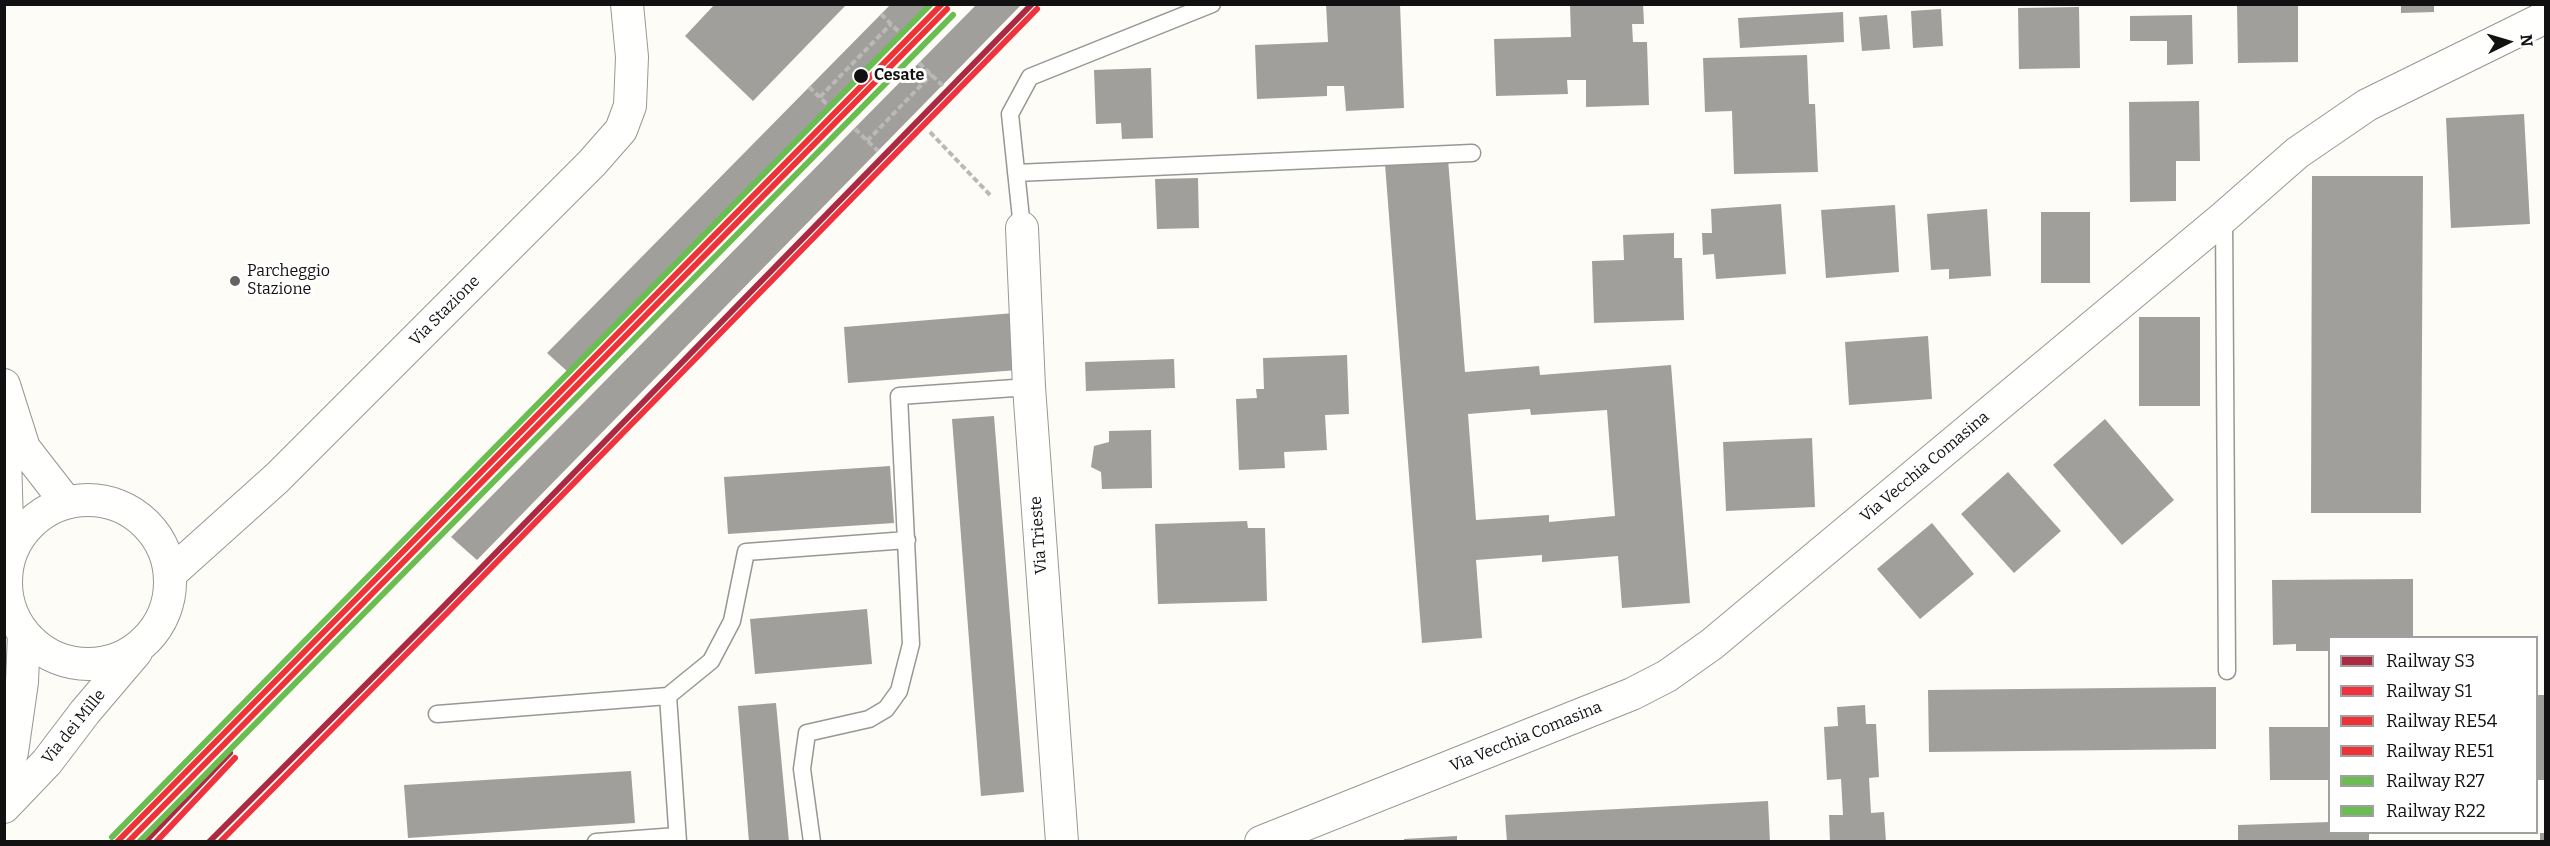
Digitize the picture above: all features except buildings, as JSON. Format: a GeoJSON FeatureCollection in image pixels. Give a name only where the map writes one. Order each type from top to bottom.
{"type":"FeatureCollection","features":[{"type":"Feature","properties":{"kind":"street","name":"Via Stazione"},"geometry":{"type":"LineString","coordinates":[[170,574],[293,462],[584,171],[621,130],[630,106],[632,57],[627,4]]}},
{"type":"Feature","properties":{"kind":"street","name":"Via Vecchia Comasina"},"geometry":{"type":"LineString","coordinates":[[1261,842],[1621,699],[1667,676],[1712,644],[2224,217],[2297,153],[2367,105],[2546,17]]}},
{"type":"Feature","properties":{"kind":"street","name":"Via Trieste"},"geometry":{"type":"LineString","coordinates":[[1022,228],[1029,387],[1062,842]]}},
{"type":"Feature","properties":{"kind":"street"},"geometry":{"type":"LineString","coordinates":[[4,385],[24,448],[66,502]]}},
{"type":"Feature","properties":{"kind":"street"},"geometry":{"type":"LineString","coordinates":[[4,422],[8,559],[5,579],[22,682],[12,752],[4,778]]}},
{"type":"Feature","properties":{"kind":"street"},"geometry":{"type":"LineString","coordinates":[[8,559],[21,534],[41,514],[66,502],[90,500],[115,504],[137,515],[154,533],[165,553],[170,574],[169,597],[160,624],[142,645],[119,659],[94,665],[67,663],[43,652],[14,626]]}},
{"type":"Feature","properties":{"kind":"street","name":"Via dei Mille"},"geometry":{"type":"LineString","coordinates":[[4,807],[47,762],[85,712],[142,645]]}},
{"type":"Feature","properties":{"kind":"lane"},"geometry":{"type":"LineString","coordinates":[[1022,228],[1010,114],[1030,77],[1212,4]]}},
{"type":"Feature","properties":{"kind":"lane"},"geometry":{"type":"LineString","coordinates":[[1016,173],[1472,153]]}},
{"type":"Feature","properties":{"kind":"lane"},"geometry":{"type":"LineString","coordinates":[[2224,217],[2227,671]]}},
{"type":"Feature","properties":{"kind":"lane"},"geometry":{"type":"LineString","coordinates":[[812,842],[802,769],[807,733],[869,719],[886,709],[899,692],[911,644],[899,396],[1029,387]]}},
{"type":"Feature","properties":{"kind":"lane"},"geometry":{"type":"LineString","coordinates":[[437,714],[668,696],[711,661],[732,621],[746,552],[907,540]]}},
{"type":"Feature","properties":{"kind":"lane"},"geometry":{"type":"LineString","coordinates":[[596,842],[678,839],[668,696]]}},
{"type":"Feature","properties":{"kind":"path"},"geometry":{"type":"LineString","coordinates":[[881,14],[901,34]]}},
{"type":"Feature","properties":{"kind":"path"},"geometry":{"type":"LineString","coordinates":[[820,97],[891,24]]}},
{"type":"Feature","properties":{"kind":"path"},"geometry":{"type":"LineString","coordinates":[[919,63],[943,86]]}},
{"type":"Feature","properties":{"kind":"path"},"geometry":{"type":"LineString","coordinates":[[867,141],[932,74]]}},
{"type":"Feature","properties":{"kind":"path"},"geometry":{"type":"LineString","coordinates":[[810,87],[830,107]]}},
{"type":"Feature","properties":{"kind":"path"},"geometry":{"type":"LineString","coordinates":[[855,129],[878,151]]}},
{"type":"Feature","properties":{"kind":"path"},"geometry":{"type":"LineString","coordinates":[[930,132],[1022,228]]}},
{"type":"Feature","properties":{"kind":"rail line","name":"R27"},"geometry":{"type":"LineString","coordinates":[[112,837],[931,4]]}},
{"type":"Feature","properties":{"kind":"rail line","name":"RE54"},"geometry":{"type":"LineString","coordinates":[[117,842],[942,4]]}},
{"type":"Feature","properties":{"kind":"rail line","name":"S3"},"geometry":{"type":"LineString","coordinates":[[209,842],[442,608],[1032,4]]}},
{"type":"Feature","properties":{"kind":"rail line","name":"RE51"},"geometry":{"type":"LineString","coordinates":[[128,842],[947,9]]}},
{"type":"Feature","properties":{"kind":"rail line","name":"S1"},"geometry":{"type":"LineString","coordinates":[[220,842],[1037,9]]}},
{"type":"Feature","properties":{"kind":"rail line","name":"R22"},"geometry":{"type":"LineString","coordinates":[[139,842],[953,15]]}},
{"type":"Feature","properties":{"kind":"rail line","name":"S3"},"geometry":{"type":"LineString","coordinates":[[145,842],[230,753]]}},
{"type":"Feature","properties":{"kind":"rail line","name":"S1"},"geometry":{"type":"LineString","coordinates":[[156,842],[235,758]]}},
{"type":"Feature","properties":{"kind":"place","name":"Cesate"},"geometry":{"type":"Point","coordinates":[861,76]}},
{"type":"Feature","properties":{"kind":"place","name":"Parcheggio Stazione"},"geometry":{"type":"Point","coordinates":[235,281]}}]}
